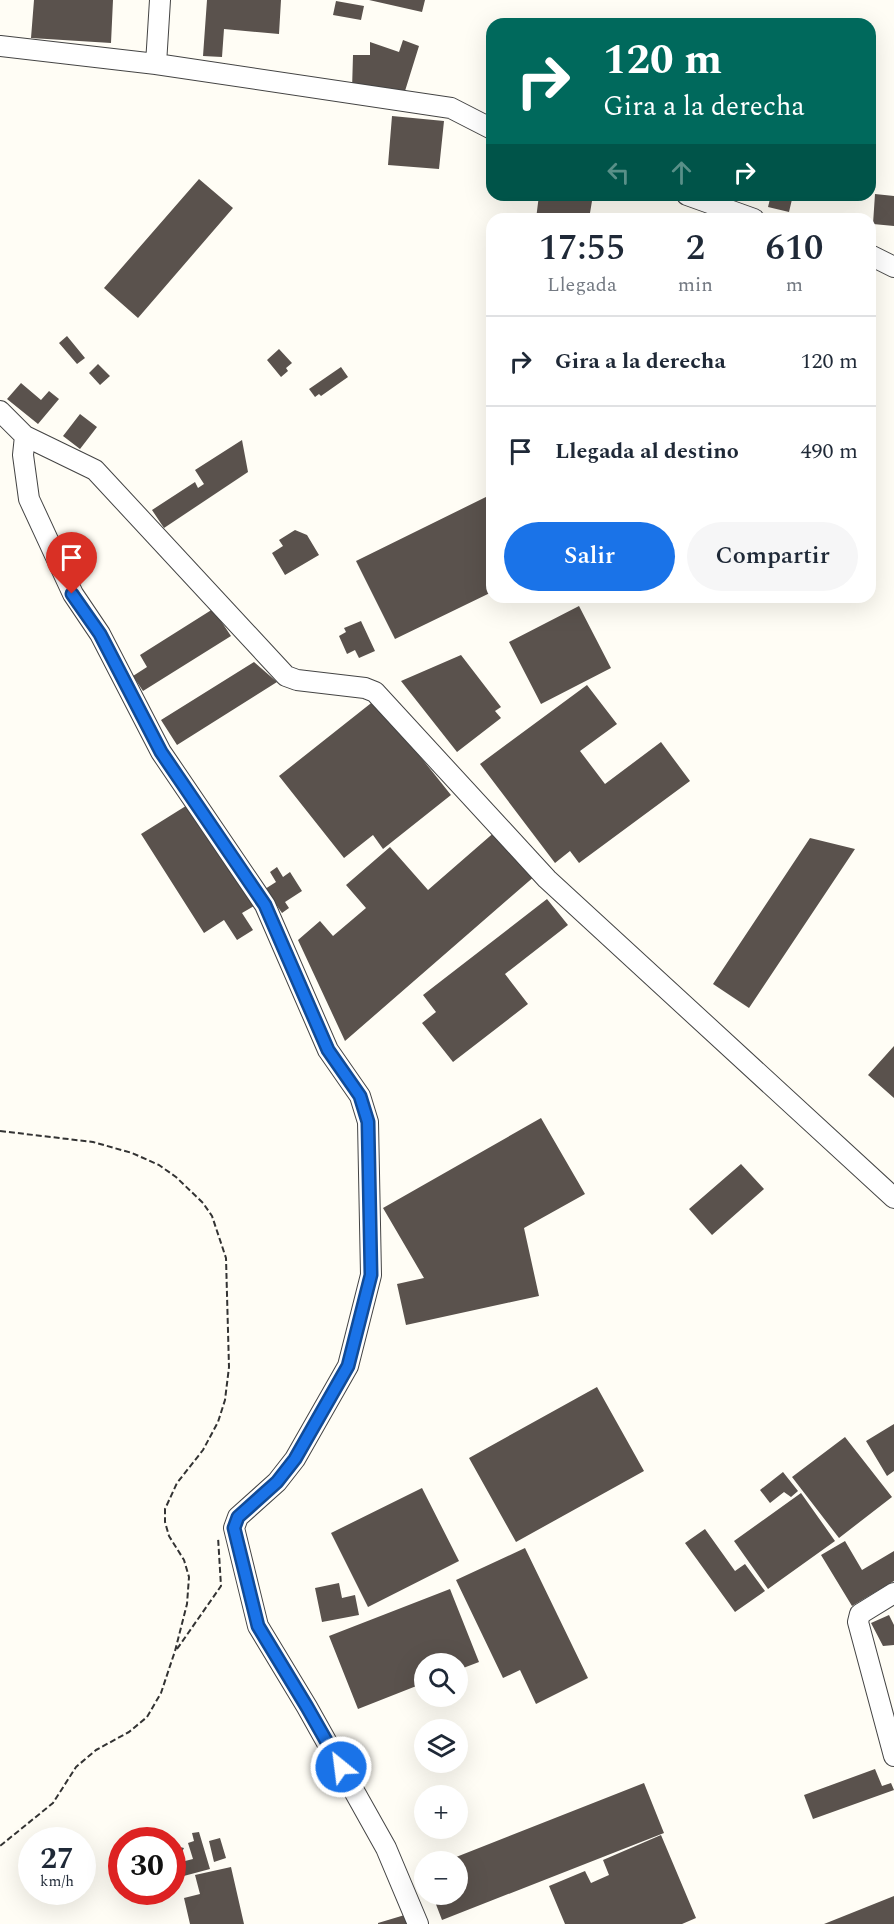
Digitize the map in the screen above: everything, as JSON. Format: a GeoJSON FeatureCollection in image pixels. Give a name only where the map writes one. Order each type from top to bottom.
{"type":"FeatureCollection","features":[{"type":"Feature","properties":{"kind":"street"},"geometry":{"type":"LineString","coordinates":[[156,64],[160,0]]}},
{"type":"Feature","properties":{"kind":"street"},"geometry":{"type":"LineString","coordinates":[[0,46],[156,64],[452,108],[486,126]]}},
{"type":"Feature","properties":{"kind":"street"},"geometry":{"type":"LineString","coordinates":[[704,201],[737,213]]}},
{"type":"Feature","properties":{"kind":"street"},"geometry":{"type":"LineString","coordinates":[[876,258],[894,267]]}},
{"type":"Feature","properties":{"kind":"street"},"geometry":{"type":"LineString","coordinates":[[0,411],[25,436],[95,470],[286,676],[297,680],[365,688],[375,692],[547,879],[894,1198]]}},
{"type":"Feature","properties":{"kind":"street"},"geometry":{"type":"LineString","coordinates":[[25,436],[23,455],[29,499],[72,594],[100,634],[161,752],[265,905],[328,1050],[360,1096],[368,1122],[371,1275],[348,1366],[295,1459],[277,1482],[238,1517],[234,1528],[258,1626],[307,1707],[386,1848],[418,1924]]}},
{"type":"Feature","properties":{"kind":"street"},"geometry":{"type":"LineString","coordinates":[[894,1593],[860,1614],[858,1622],[894,1756]]}},
{"type":"Feature","properties":{"kind":"path"},"geometry":{"type":"LineString","coordinates":[[0,1131],[93,1142],[132,1153],[159,1165],[176,1177],[203,1203],[212,1216],[226,1258],[229,1366],[225,1400],[218,1422],[203,1450],[177,1483],[165,1509],[165,1522],[169,1536],[184,1560],[189,1577],[186,1604],[175,1651],[161,1693],[147,1717],[129,1732],[96,1750],[76,1767],[53,1803],[0,1846]]}},
{"type":"Feature","properties":{"kind":"path"},"geometry":{"type":"LineString","coordinates":[[175,1651],[221,1586],[217,1541],[219,1529]]}},
{"type":"Feature","properties":{"kind":"building"},"geometry":{"type":"Polygon","coordinates":[[[34,0],[113,0],[111,43],[31,38],[34,0]]]}},
{"type":"Feature","properties":{"kind":"building"},"geometry":{"type":"Polygon","coordinates":[[[207,0],[281,0],[279,34],[224,29],[222,57],[203,56],[207,0]]]}},
{"type":"Feature","properties":{"kind":"building"},"geometry":{"type":"Polygon","coordinates":[[[369,0],[425,0],[422,12],[369,0]]]}},
{"type":"Feature","properties":{"kind":"building"},"geometry":{"type":"Polygon","coordinates":[[[336,1],[364,6],[361,20],[333,15],[336,1]]]}},
{"type":"Feature","properties":{"kind":"building"},"geometry":{"type":"Polygon","coordinates":[[[403,40],[419,46],[405,91],[352,90],[353,55],[370,55],[370,42],[399,52],[403,40]]]}},
{"type":"Feature","properties":{"kind":"building"},"geometry":{"type":"Polygon","coordinates":[[[392,116],[444,121],[439,169],[388,165],[392,116]]]}},
{"type":"Feature","properties":{"kind":"building"},"geometry":{"type":"Polygon","coordinates":[[[199,179],[233,208],[138,318],[104,288],[199,179]]]}},
{"type":"Feature","properties":{"kind":"building"},"geometry":{"type":"Polygon","coordinates":[[[876,194],[894,196],[894,226],[876,224],[876,213],[874,213],[876,194]]]}},
{"type":"Feature","properties":{"kind":"building"},"geometry":{"type":"Polygon","coordinates":[[[538,201],[592,201],[590,213],[537,213],[538,201]]]}},
{"type":"Feature","properties":{"kind":"building"},"geometry":{"type":"Polygon","coordinates":[[[770,201],[792,201],[789,212],[768,207],[770,201]]]}},
{"type":"Feature","properties":{"kind":"building"},"geometry":{"type":"Polygon","coordinates":[[[67,336],[85,358],[77,364],[59,343],[67,336]]]}},
{"type":"Feature","properties":{"kind":"building"},"geometry":{"type":"Polygon","coordinates":[[[279,349],[292,363],[281,377],[267,360],[279,349]]]}},
{"type":"Feature","properties":{"kind":"building"},"geometry":{"type":"Polygon","coordinates":[[[98,364],[110,376],[100,385],[89,373],[98,364]]]}},
{"type":"Feature","properties":{"kind":"building"},"geometry":{"type":"Polygon","coordinates":[[[341,367],[348,377],[321,396],[319,394],[315,397],[309,389],[341,367]]]}},
{"type":"Feature","properties":{"kind":"building"},"geometry":{"type":"Polygon","coordinates":[[[21,383],[41,400],[49,391],[59,399],[38,424],[7,399],[21,383]]]}},
{"type":"Feature","properties":{"kind":"building"},"geometry":{"type":"Polygon","coordinates":[[[80,414],[97,427],[80,449],[63,436],[80,414]]]}},
{"type":"Feature","properties":{"kind":"building"},"geometry":{"type":"Polygon","coordinates":[[[242,440],[248,472],[164,528],[152,510],[195,482],[198,488],[204,484],[195,470],[242,440]]]}},
{"type":"Feature","properties":{"kind":"building"},"geometry":{"type":"Polygon","coordinates":[[[486,497],[486,595],[395,639],[356,561],[486,497]]]}},
{"type":"Feature","properties":{"kind":"building"},"geometry":{"type":"Polygon","coordinates":[[[295,530],[307,535],[319,555],[285,575],[272,553],[283,546],[279,540],[295,530]]]}},
{"type":"Feature","properties":{"kind":"building"},"geometry":{"type":"Polygon","coordinates":[[[579,606],[611,668],[541,704],[509,642],[579,606]]]}},
{"type":"Feature","properties":{"kind":"building"},"geometry":{"type":"Polygon","coordinates":[[[213,609],[231,636],[143,691],[133,676],[147,667],[140,655],[213,609]]]}},
{"type":"Feature","properties":{"kind":"building"},"geometry":{"type":"Polygon","coordinates":[[[361,621],[375,651],[359,658],[355,650],[347,654],[339,636],[346,632],[344,628],[361,621]]]}},
{"type":"Feature","properties":{"kind":"building"},"geometry":{"type":"Polygon","coordinates":[[[461,655],[501,707],[495,711],[501,718],[457,752],[401,681],[461,655]]]}},
{"type":"Feature","properties":{"kind":"building"},"geometry":{"type":"Polygon","coordinates":[[[254,662],[277,682],[177,745],[161,720],[254,662]]]}},
{"type":"Feature","properties":{"kind":"building"},"geometry":{"type":"Polygon","coordinates":[[[587,685],[617,724],[580,751],[605,784],[661,742],[690,781],[579,863],[570,851],[555,863],[480,764],[587,685]]]}},
{"type":"Feature","properties":{"kind":"building"},"geometry":{"type":"Polygon","coordinates":[[[375,700],[451,795],[383,849],[373,835],[344,858],[279,776],[375,700]]]}},
{"type":"Feature","properties":{"kind":"building"},"geometry":{"type":"Polygon","coordinates":[[[189,804],[254,906],[242,913],[253,930],[237,940],[224,920],[204,933],[141,834],[189,804]]]}},
{"type":"Feature","properties":{"kind":"building"},"geometry":{"type":"Polygon","coordinates":[[[497,830],[536,875],[345,1041],[298,940],[320,921],[333,936],[366,908],[346,885],[390,847],[428,890],[497,830]]]}},
{"type":"Feature","properties":{"kind":"building"},"geometry":{"type":"Polygon","coordinates":[[[810,838],[855,849],[749,1008],[713,984],[810,838]]]}},
{"type":"Feature","properties":{"kind":"building"},"geometry":{"type":"Polygon","coordinates":[[[277,867],[283,877],[290,872],[302,891],[285,902],[289,908],[282,913],[265,889],[276,882],[270,872],[277,867]]]}},
{"type":"Feature","properties":{"kind":"building"},"geometry":{"type":"Polygon","coordinates":[[[547,899],[568,925],[505,974],[528,1004],[453,1062],[422,1023],[436,1012],[423,995],[547,899]]]}},
{"type":"Feature","properties":{"kind":"building"},"geometry":{"type":"Polygon","coordinates":[[[894,1046],[894,1098],[868,1075],[894,1046]]]}},
{"type":"Feature","properties":{"kind":"building"},"geometry":{"type":"Polygon","coordinates":[[[541,1118],[585,1194],[524,1228],[539,1296],[406,1325],[397,1284],[424,1278],[383,1208],[541,1118]]]}},
{"type":"Feature","properties":{"kind":"building"},"geometry":{"type":"Polygon","coordinates":[[[741,1164],[764,1189],[712,1235],[689,1209],[741,1164]]]}},
{"type":"Feature","properties":{"kind":"building"},"geometry":{"type":"Polygon","coordinates":[[[597,1387],[644,1471],[516,1542],[469,1458],[597,1387]]]}},
{"type":"Feature","properties":{"kind":"building"},"geometry":{"type":"Polygon","coordinates":[[[894,1424],[894,1471],[887,1476],[866,1441],[894,1424]]]}},
{"type":"Feature","properties":{"kind":"building"},"geometry":{"type":"Polygon","coordinates":[[[845,1437],[892,1497],[839,1538],[792,1477],[845,1437]]]}},
{"type":"Feature","properties":{"kind":"building"},"geometry":{"type":"Polygon","coordinates":[[[783,1472],[798,1491],[791,1497],[784,1492],[770,1503],[760,1490],[783,1472]]]}},
{"type":"Feature","properties":{"kind":"building"},"geometry":{"type":"Polygon","coordinates":[[[422,1488],[459,1561],[368,1607],[331,1533],[422,1488]]]}},
{"type":"Feature","properties":{"kind":"building"},"geometry":{"type":"Polygon","coordinates":[[[801,1493],[835,1541],[768,1589],[734,1541],[801,1493]]]}},
{"type":"Feature","properties":{"kind":"building"},"geometry":{"type":"Polygon","coordinates":[[[705,1529],[735,1571],[745,1564],[765,1591],[735,1612],[685,1543],[705,1529]]]}},
{"type":"Feature","properties":{"kind":"building"},"geometry":{"type":"Polygon","coordinates":[[[845,1541],[862,1570],[894,1551],[894,1581],[852,1606],[821,1555],[845,1541]]]}},
{"type":"Feature","properties":{"kind":"building"},"geometry":{"type":"Polygon","coordinates":[[[525,1548],[588,1678],[536,1704],[520,1670],[503,1678],[456,1580],[525,1548]]]}},
{"type":"Feature","properties":{"kind":"building"},"geometry":{"type":"Polygon","coordinates":[[[339,1583],[342,1598],[355,1595],[359,1615],[322,1622],[315,1588],[339,1583]]]}},
{"type":"Feature","properties":{"kind":"building"},"geometry":{"type":"Polygon","coordinates":[[[450,1589],[479,1662],[468,1666],[468,1653],[414,1653],[414,1687],[358,1709],[329,1636],[450,1589]]]}},
{"type":"Feature","properties":{"kind":"building"},"geometry":{"type":"Polygon","coordinates":[[[889,1615],[894,1625],[894,1645],[883,1646],[871,1623],[889,1615]]]}},
{"type":"Feature","properties":{"kind":"building"},"geometry":{"type":"Polygon","coordinates":[[[875,1769],[882,1786],[891,1783],[894,1790],[813,1819],[804,1795],[875,1769]]]}},
{"type":"Feature","properties":{"kind":"building"},"geometry":{"type":"Polygon","coordinates":[[[644,1783],[664,1833],[442,1920],[436,1905],[468,1905],[468,1852],[644,1783]]]}},
{"type":"Feature","properties":{"kind":"building"},"geometry":{"type":"Polygon","coordinates":[[[199,1832],[210,1869],[186,1875],[186,1861],[193,1859],[188,1843],[194,1841],[192,1833],[199,1832]]]}},
{"type":"Feature","properties":{"kind":"building"},"geometry":{"type":"Polygon","coordinates":[[[661,1835],[696,1918],[682,1924],[565,1924],[549,1886],[585,1871],[591,1883],[609,1875],[603,1860],[661,1835]]]}},
{"type":"Feature","properties":{"kind":"building"},"geometry":{"type":"Polygon","coordinates":[[[220,1838],[226,1858],[214,1862],[209,1841],[220,1838]]]}},
{"type":"Feature","properties":{"kind":"building"},"geometry":{"type":"Polygon","coordinates":[[[231,1867],[244,1924],[190,1924],[186,1898],[200,1894],[195,1875],[231,1867]]]}},
{"type":"Feature","properties":{"kind":"building"},"geometry":{"type":"Polygon","coordinates":[[[894,1896],[894,1924],[824,1924],[894,1896]]]}},
{"type":"Feature","properties":{"kind":"building"},"geometry":{"type":"Polygon","coordinates":[[[408,1914],[411,1924],[378,1924],[378,1923],[408,1914]]]}},
{"type":"Feature","properties":{"kind":"route"},"geometry":{"type":"LineString","coordinates":[[72,594],[100,634],[161,752],[265,905],[328,1050],[360,1096],[368,1122],[371,1275],[348,1366],[295,1459],[277,1482],[238,1517],[234,1528],[258,1626],[341,1767]]}}]}
